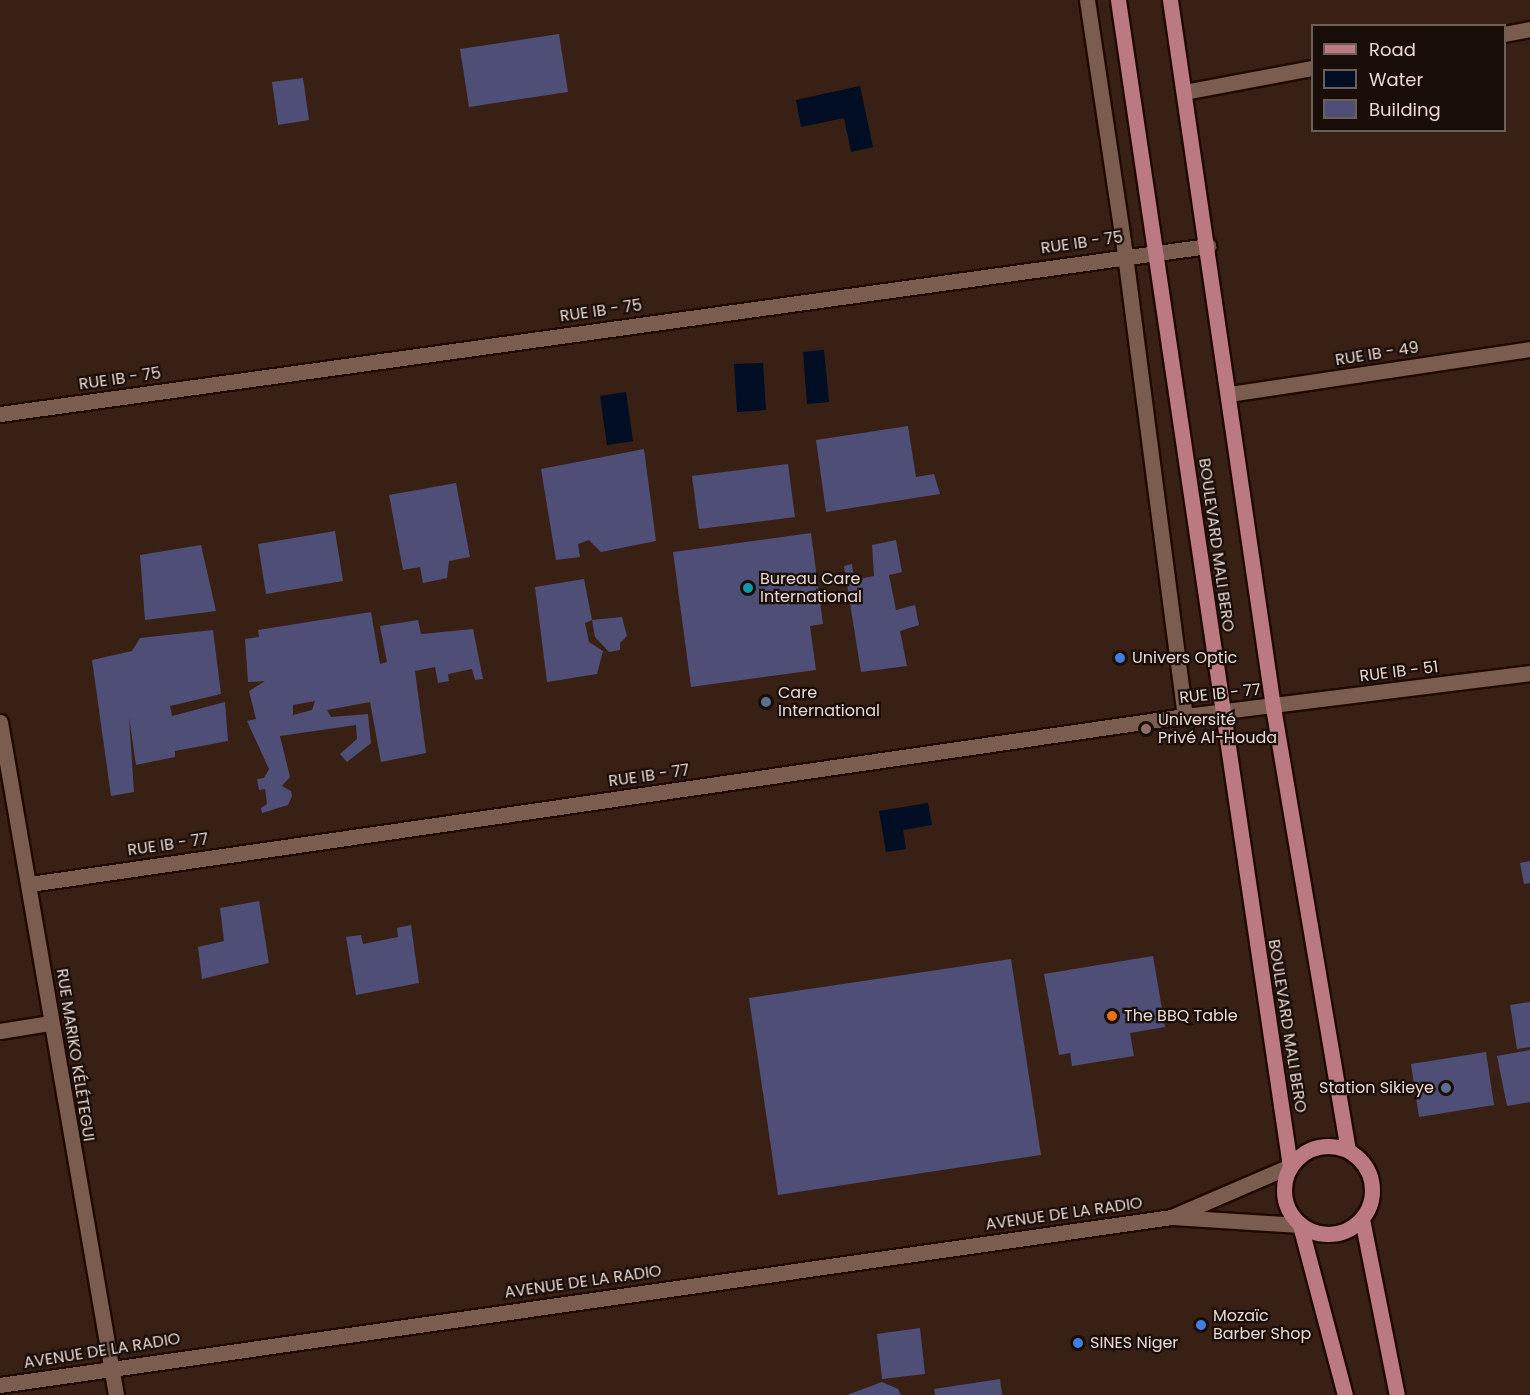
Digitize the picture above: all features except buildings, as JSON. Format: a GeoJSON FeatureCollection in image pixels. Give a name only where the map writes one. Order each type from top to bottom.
{"type":"FeatureCollection","features":[{"type":"Feature","properties":{"kind":"main road","name":"BOULEVARD MALI BERO"},"geometry":{"type":"LineString","coordinates":[[1118,0],[1290,1166]]}},
{"type":"Feature","properties":{"kind":"main road","name":"BOULEVARD MALI BERO"},"geometry":{"type":"LineString","coordinates":[[1170,0],[1208,246],[1273,707],[1348,1149]]}},
{"type":"Feature","properties":{"kind":"main road"},"geometry":{"type":"LineString","coordinates":[[1362,1219],[1339,1233],[1312,1232],[1300,1225],[1290,1213],[1284,1197],[1284,1181],[1290,1166],[1316,1146],[1332,1145],[1348,1149],[1370,1173],[1373,1189],[1362,1219],[1397,1395]]}},
{"type":"Feature","properties":{"kind":"main road"},"geometry":{"type":"LineString","coordinates":[[1300,1225],[1345,1395]]}},
{"type":"Feature","properties":{"kind":"street"},"geometry":{"type":"LineString","coordinates":[[1087,0],[1125,255],[1185,716]]}},
{"type":"Feature","properties":{"kind":"street"},"geometry":{"type":"LineString","coordinates":[[1506,34],[1530,29]]}},
{"type":"Feature","properties":{"kind":"street"},"geometry":{"type":"LineString","coordinates":[[1184,92],[1311,68]]}},
{"type":"Feature","properties":{"kind":"street","name":"RUE IB - 75"},"geometry":{"type":"LineString","coordinates":[[0,414],[1125,255],[1208,246]]}},
{"type":"Feature","properties":{"kind":"street","name":"RUE IB - 49"},"geometry":{"type":"LineString","coordinates":[[1229,394],[1530,349]]}},
{"type":"Feature","properties":{"kind":"street","name":"RUE IB - 51"},"geometry":{"type":"LineString","coordinates":[[1273,707],[1530,673]]}},
{"type":"Feature","properties":{"kind":"street","name":"RUE IB - 77"},"geometry":{"type":"LineString","coordinates":[[30,884],[1185,716],[1273,707]]}},
{"type":"Feature","properties":{"kind":"street","name":"RUE MARIKO KÉLÉTEGUI"},"geometry":{"type":"LineString","coordinates":[[0,722],[30,884],[50,1023],[116,1395]]}},
{"type":"Feature","properties":{"kind":"street"},"geometry":{"type":"LineString","coordinates":[[0,1031],[50,1023]]}},
{"type":"Feature","properties":{"kind":"street","name":"AVENUE DE LA RADIO"},"geometry":{"type":"LineString","coordinates":[[1172,1217],[1290,1166]]}},
{"type":"Feature","properties":{"kind":"street","name":"AVENUE DE LA RADIO"},"geometry":{"type":"LineString","coordinates":[[0,1385],[111,1367],[1172,1217],[1300,1225]]}},
{"type":"Feature","properties":{"kind":"water"},"geometry":{"type":"Polygon","coordinates":[[[860,86],[873,147],[851,152],[844,118],[801,127],[796,100],[860,86]]]}},
{"type":"Feature","properties":{"kind":"water"},"geometry":{"type":"Polygon","coordinates":[[[824,350],[829,402],[807,404],[803,352],[824,350]]]}},
{"type":"Feature","properties":{"kind":"water"},"geometry":{"type":"Polygon","coordinates":[[[763,363],[766,410],[737,412],[734,364],[763,363]]]}},
{"type":"Feature","properties":{"kind":"water"},"geometry":{"type":"Polygon","coordinates":[[[626,392],[633,441],[607,445],[600,396],[626,392]]]}},
{"type":"Feature","properties":{"kind":"water"},"geometry":{"type":"Polygon","coordinates":[[[928,803],[932,825],[903,830],[906,849],[886,852],[879,811],[928,803]]]}},
{"type":"Feature","properties":{"kind":"place","name":"Bureau Care International"},"geometry":{"type":"Point","coordinates":[748,588]}},
{"type":"Feature","properties":{"kind":"place","name":"Univers Optic"},"geometry":{"type":"Point","coordinates":[1120,658]}},
{"type":"Feature","properties":{"kind":"place","name":"Care International"},"geometry":{"type":"Point","coordinates":[766,702]}},
{"type":"Feature","properties":{"kind":"place","name":"Université Privé Al-Houda"},"geometry":{"type":"Point","coordinates":[1146,729]}},
{"type":"Feature","properties":{"kind":"place","name":"The BBQ Table"},"geometry":{"type":"Point","coordinates":[1112,1016]}},
{"type":"Feature","properties":{"kind":"place","name":"Station Sikieye"},"geometry":{"type":"Point","coordinates":[1446,1088]}},
{"type":"Feature","properties":{"kind":"place","name":"Mozaïc Barber Shop"},"geometry":{"type":"Point","coordinates":[1201,1325]}},
{"type":"Feature","properties":{"kind":"place","name":"SINES Niger"},"geometry":{"type":"Point","coordinates":[1078,1343]}}]}
